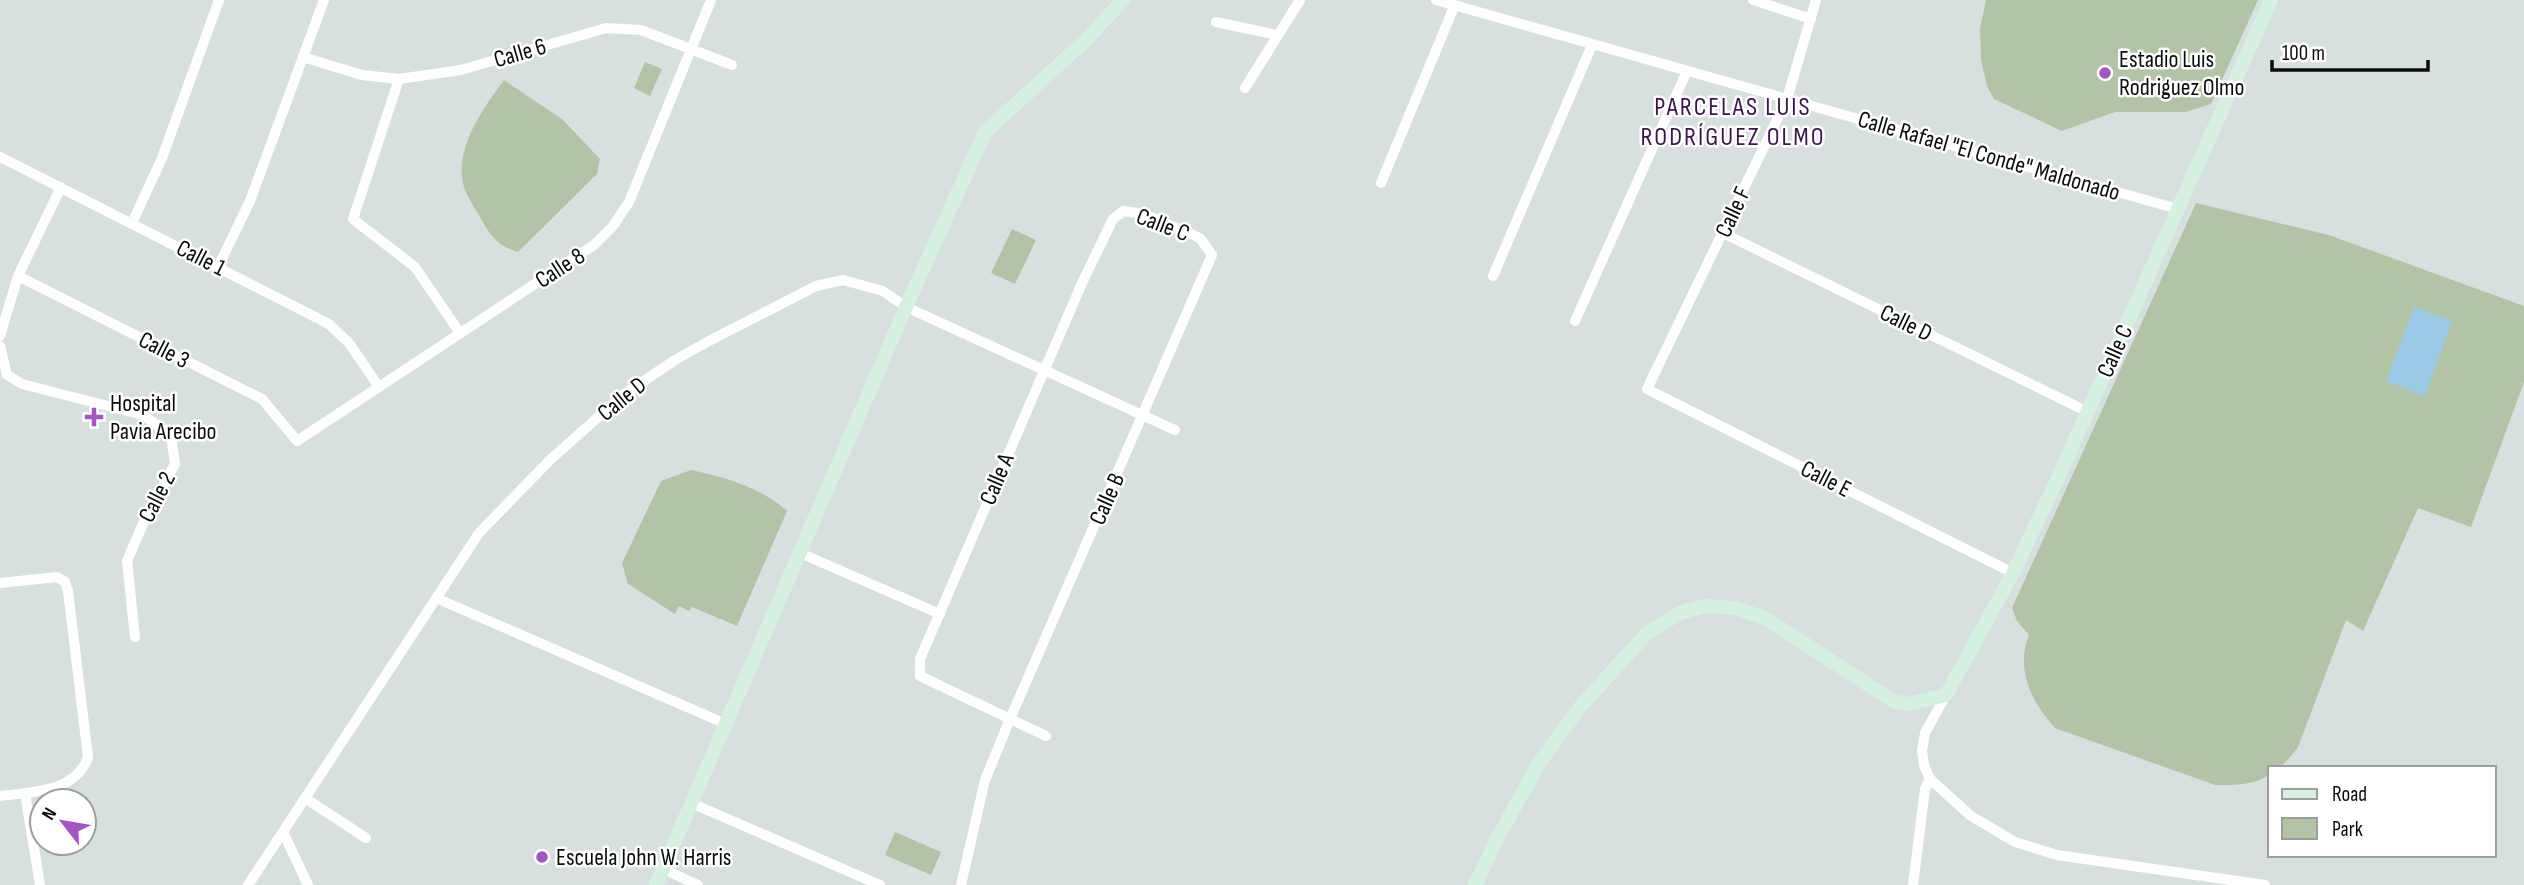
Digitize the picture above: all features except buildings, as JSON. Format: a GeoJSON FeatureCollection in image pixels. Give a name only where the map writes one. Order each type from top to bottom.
{"type":"FeatureCollection","features":[{"type":"Feature","properties":{"kind":"street"},"geometry":{"type":"LineString","coordinates":[[132,223],[162,158],[219,0]]}},
{"type":"Feature","properties":{"kind":"street"},"geometry":{"type":"LineString","coordinates":[[218,267],[250,201],[324,0]]}},
{"type":"Feature","properties":{"kind":"street","name":"Calle 8"},"geometry":{"type":"LineString","coordinates":[[297,441],[594,245],[613,226],[629,202],[711,0]]}},
{"type":"Feature","properties":{"kind":"street"},"geometry":{"type":"LineString","coordinates":[[656,885],[906,307],[985,132],[1086,40],[1123,0]]}},
{"type":"Feature","properties":{"kind":"street"},"geometry":{"type":"LineString","coordinates":[[1245,88],[1300,0]]}},
{"type":"Feature","properties":{"kind":"street","name":"Calle Rafael \"El Conde\" Maldonado"},"geometry":{"type":"LineString","coordinates":[[1436,0],[2178,209]]}},
{"type":"Feature","properties":{"kind":"street"},"geometry":{"type":"LineString","coordinates":[[1753,0],[1811,19]]}},
{"type":"Feature","properties":{"kind":"street","name":"Calle F"},"geometry":{"type":"LineString","coordinates":[[1651,380],[1787,99],[1816,0]]}},
{"type":"Feature","properties":{"kind":"street","name":"Calle C"},"geometry":{"type":"LineString","coordinates":[[1946,695],[2013,573],[2272,0]]}},
{"type":"Feature","properties":{"kind":"street"},"geometry":{"type":"LineString","coordinates":[[1381,183],[1454,7]]}},
{"type":"Feature","properties":{"kind":"street"},"geometry":{"type":"LineString","coordinates":[[1216,22],[1277,35]]}},
{"type":"Feature","properties":{"kind":"street","name":"Calle 6"},"geometry":{"type":"LineString","coordinates":[[303,57],[362,75],[399,79],[461,70],[606,28],[640,30],[732,65]]}},
{"type":"Feature","properties":{"kind":"street"},"geometry":{"type":"LineString","coordinates":[[1493,276],[1592,45]]}},
{"type":"Feature","properties":{"kind":"street"},"geometry":{"type":"LineString","coordinates":[[1575,321],[1687,71]]}},
{"type":"Feature","properties":{"kind":"street"},"geometry":{"type":"LineString","coordinates":[[399,79],[353,219],[415,267],[460,333]]}},
{"type":"Feature","properties":{"kind":"street","name":"Calle 1"},"geometry":{"type":"LineString","coordinates":[[0,156],[329,324],[349,343],[379,387]]}},
{"type":"Feature","properties":{"kind":"street"},"geometry":{"type":"LineString","coordinates":[[0,336],[18,276],[61,187]]}},
{"type":"Feature","properties":{"kind":"street","name":"Calle C"},"geometry":{"type":"LineString","coordinates":[[1123,211],[1144,214],[1200,239],[1212,255],[1202,279]]}},
{"type":"Feature","properties":{"kind":"street","name":"Calle A"},"geometry":{"type":"LineString","coordinates":[[940,614],[1082,283],[1113,219],[1123,211]]}},
{"type":"Feature","properties":{"kind":"street","name":"Calle D"},"geometry":{"type":"LineString","coordinates":[[1723,233],[2088,412]]}},
{"type":"Feature","properties":{"kind":"street","name":"Calle 3"},"geometry":{"type":"LineString","coordinates":[[18,276],[262,399],[297,441]]}},
{"type":"Feature","properties":{"kind":"street","name":"Calle B"},"geometry":{"type":"LineString","coordinates":[[961,885],[985,780],[1202,279]]}},
{"type":"Feature","properties":{"kind":"street","name":"Calle D"},"geometry":{"type":"LineString","coordinates":[[248,885],[480,533],[515,495],[623,395],[675,360],[816,286],[843,280],[883,291],[906,307],[1175,430]]}},
{"type":"Feature","properties":{"kind":"street","name":"Calle 2"},"geometry":{"type":"LineString","coordinates":[[0,345],[8,375],[22,384],[143,415],[171,435],[174,464],[148,512],[127,561],[135,637]]}},
{"type":"Feature","properties":{"kind":"street","name":"Calle E"},"geometry":{"type":"LineString","coordinates":[[1651,380],[1647,389],[2013,573]]}},
{"type":"Feature","properties":{"kind":"street"},"geometry":{"type":"LineString","coordinates":[[800,554],[940,614],[920,659],[920,676],[1046,736]]}},
{"type":"Feature","properties":{"kind":"street"},"geometry":{"type":"LineString","coordinates":[[0,583],[57,577],[65,582],[88,757],[85,768],[67,783],[0,796]]}},
{"type":"Feature","properties":{"kind":"street"},"geometry":{"type":"LineString","coordinates":[[436,598],[726,724]]}},
{"type":"Feature","properties":{"kind":"street"},"geometry":{"type":"LineString","coordinates":[[1475,885],[1539,763],[1581,706],[1647,633],[1680,613],[1715,606],[1734,608],[1765,618],[1893,701],[1908,704],[1946,695]]}},
{"type":"Feature","properties":{"kind":"street"},"geometry":{"type":"LineString","coordinates":[[1946,695],[1925,733],[1922,750],[1924,765],[1930,779],[1971,816],[2015,842],[2057,855],[2265,885]]}},
{"type":"Feature","properties":{"kind":"street"},"geometry":{"type":"LineString","coordinates":[[1913,885],[1925,789],[1930,779]]}},
{"type":"Feature","properties":{"kind":"street"},"geometry":{"type":"LineString","coordinates":[[25,793],[40,885]]}},
{"type":"Feature","properties":{"kind":"street"},"geometry":{"type":"LineString","coordinates":[[305,798],[366,838]]}},
{"type":"Feature","properties":{"kind":"street"},"geometry":{"type":"LineString","coordinates":[[691,803],[880,885]]}},
{"type":"Feature","properties":{"kind":"street"},"geometry":{"type":"LineString","coordinates":[[283,832],[308,885]]}},
{"type":"Feature","properties":{"kind":"street"},"geometry":{"type":"LineString","coordinates":[[663,869],[698,885]]}},
{"type":"Feature","properties":{"kind":"green space","name":"Estadio Luis Rodriguez Olmo"},"geometry":{"type":"Polygon","coordinates":[[[1986,0],[2258,0],[2211,104],[2186,112],[2115,112],[2062,131],[1994,99],[1987,86],[1981,60],[1980,28],[1986,0]]]}},
{"type":"Feature","properties":{"kind":"green space"},"geometry":{"type":"Polygon","coordinates":[[[645,62],[662,69],[650,96],[634,88],[645,62]]]}},
{"type":"Feature","properties":{"kind":"green space"},"geometry":{"type":"Polygon","coordinates":[[[504,80],[562,119],[600,159],[597,174],[518,252],[499,243],[487,229],[463,183],[463,156],[467,142],[488,102],[504,80]]]}},
{"type":"Feature","properties":{"kind":"green space"},"geometry":{"type":"Polygon","coordinates":[[[2196,203],[2329,235],[2524,306],[2524,382],[2471,527],[2418,508],[2363,631],[2346,620],[2298,747],[2283,764],[2268,766],[2268,775],[2264,778],[2251,783],[2215,785],[2055,728],[2039,708],[2028,685],[2024,660],[2029,635],[2017,621],[2012,608],[2196,203]]]}},
{"type":"Feature","properties":{"kind":"green space"},"geometry":{"type":"Polygon","coordinates":[[[1012,229],[1036,240],[1015,284],[991,273],[1012,229]]]}},
{"type":"Feature","properties":{"kind":"green space"},"geometry":{"type":"Polygon","coordinates":[[[691,470],[754,490],[787,511],[737,626],[692,607],[689,611],[679,606],[675,614],[628,584],[622,563],[661,481],[691,470]]]}},
{"type":"Feature","properties":{"kind":"green space"},"geometry":{"type":"Polygon","coordinates":[[[895,832],[941,852],[931,875],[885,855],[895,832]]]}},
{"type":"Feature","properties":{"kind":"water"},"geometry":{"type":"Polygon","coordinates":[[[2414,307],[2452,321],[2425,396],[2386,381],[2414,307]]]}},
{"type":"Feature","properties":{"kind":"place","name":"Estadio Luis Rodriguez Olmo"},"geometry":{"type":"Point","coordinates":[2105,73]}},
{"type":"Feature","properties":{"kind":"place","name":"Hospital Pavia Arecibo"},"geometry":{"type":"Point","coordinates":[94,417]}},
{"type":"Feature","properties":{"kind":"place","name":"Escuela John W. Harris"},"geometry":{"type":"Point","coordinates":[542,857]}},
{"type":"Feature","properties":{"kind":"district","name":"PARCELAS LUIS RODRÍGUEZ OLMO"},"geometry":{"type":"Point","coordinates":[1733,122]}}]}
